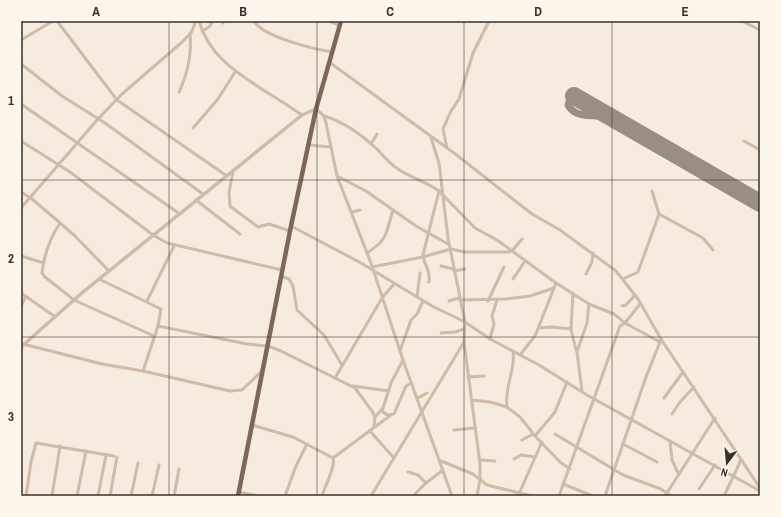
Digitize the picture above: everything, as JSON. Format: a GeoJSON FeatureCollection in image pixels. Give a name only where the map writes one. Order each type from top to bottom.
{"type":"FeatureCollection","features":[{"type":"Feature","properties":{"kind":"main road"},"geometry":{"type":"LineString","coordinates":[[238,494],[290,228],[316,109],[340,23]]}},
{"type":"Feature","properties":{"kind":"street"},"geometry":{"type":"LineString","coordinates":[[21,40],[53,21]]}},
{"type":"Feature","properties":{"kind":"street"},"geometry":{"type":"LineString","coordinates":[[57,21],[116,100],[227,176]]}},
{"type":"Feature","properties":{"kind":"street"},"geometry":{"type":"LineString","coordinates":[[21,208],[98,119],[116,100],[190,33],[196,21]]}},
{"type":"Feature","properties":{"kind":"street"},"geometry":{"type":"LineString","coordinates":[[199,21],[202,31],[212,49],[234,72],[302,115]]}},
{"type":"Feature","properties":{"kind":"street"},"geometry":{"type":"LineString","coordinates":[[202,31],[213,21]]}},
{"type":"Feature","properties":{"kind":"street"},"geometry":{"type":"LineString","coordinates":[[254,21],[257,26],[282,40],[332,52]]}},
{"type":"Feature","properties":{"kind":"street"},"geometry":{"type":"LineString","coordinates":[[328,21],[340,23]]}},
{"type":"Feature","properties":{"kind":"street"},"geometry":{"type":"LineString","coordinates":[[447,148],[443,129],[459,99],[473,53],[489,21]]}},
{"type":"Feature","properties":{"kind":"street"},"geometry":{"type":"LineString","coordinates":[[742,21],[760,30]]}},
{"type":"Feature","properties":{"kind":"street"},"geometry":{"type":"LineString","coordinates":[[179,92],[190,62],[190,33]]}},
{"type":"Feature","properties":{"kind":"street"},"geometry":{"type":"LineString","coordinates":[[329,62],[431,138],[447,148],[532,214],[593,253],[616,271],[635,295],[661,341],[715,418],[760,489]]}},
{"type":"Feature","properties":{"kind":"street"},"geometry":{"type":"LineString","coordinates":[[21,64],[62,96],[98,119],[203,194]]}},
{"type":"Feature","properties":{"kind":"street"},"geometry":{"type":"LineString","coordinates":[[194,128],[218,99],[234,72]]}},
{"type":"Feature","properties":{"kind":"street"},"geometry":{"type":"LineString","coordinates":[[21,104],[79,142],[180,214]]}},
{"type":"Feature","properties":{"kind":"street"},"geometry":{"type":"LineString","coordinates":[[22,346],[54,316],[203,194],[302,115],[316,109],[324,116],[340,122],[359,133],[399,170],[432,186],[467,221],[556,283],[589,304],[614,314],[625,323],[661,341]]}},
{"type":"Feature","properties":{"kind":"street"},"geometry":{"type":"LineString","coordinates":[[324,116],[338,176],[367,253],[403,360],[441,461],[452,496]]}},
{"type":"Feature","properties":{"kind":"street"},"geometry":{"type":"LineString","coordinates":[[371,144],[376,134]]}},
{"type":"Feature","properties":{"kind":"street"},"geometry":{"type":"LineString","coordinates":[[431,138],[439,163],[440,193],[451,249],[453,270],[465,322],[464,342],[480,460],[480,480],[477,496]]}},
{"type":"Feature","properties":{"kind":"street"},"geometry":{"type":"LineString","coordinates":[[21,141],[59,165],[153,235],[174,246],[282,270]]}},
{"type":"Feature","properties":{"kind":"street"},"geometry":{"type":"LineString","coordinates":[[744,141],[760,150]]}},
{"type":"Feature","properties":{"kind":"street"},"geometry":{"type":"LineString","coordinates":[[308,145],[331,147]]}},
{"type":"Feature","properties":{"kind":"street"},"geometry":{"type":"LineString","coordinates":[[233,170],[229,193],[230,206],[258,227],[269,224],[290,228],[372,269],[423,301],[452,317],[465,322],[490,339],[594,398],[760,489]]}},
{"type":"Feature","properties":{"kind":"street"},"geometry":{"type":"LineString","coordinates":[[338,176],[366,191],[429,233],[449,244]]}},
{"type":"Feature","properties":{"kind":"street"},"geometry":{"type":"LineString","coordinates":[[623,279],[638,272],[659,214],[652,190]]}},
{"type":"Feature","properties":{"kind":"street"},"geometry":{"type":"LineString","coordinates":[[21,192],[31,198],[74,234],[109,271]]}},
{"type":"Feature","properties":{"kind":"street"},"geometry":{"type":"LineString","coordinates":[[429,282],[430,272],[423,257],[440,193]]}},
{"type":"Feature","properties":{"kind":"street"},"geometry":{"type":"LineString","coordinates":[[196,200],[240,234]]}},
{"type":"Feature","properties":{"kind":"street"},"geometry":{"type":"LineString","coordinates":[[352,212],[360,210]]}},
{"type":"Feature","properties":{"kind":"street"},"geometry":{"type":"LineString","coordinates":[[367,253],[376,248],[386,237],[393,210]]}},
{"type":"Feature","properties":{"kind":"street"},"geometry":{"type":"LineString","coordinates":[[659,214],[703,238],[713,250]]}},
{"type":"Feature","properties":{"kind":"street"},"geometry":{"type":"LineString","coordinates":[[60,223],[51,240],[44,263],[42,273],[45,277],[74,300],[154,336]]}},
{"type":"Feature","properties":{"kind":"street"},"geometry":{"type":"LineString","coordinates":[[372,269],[451,249],[465,252],[512,251],[522,239]]}},
{"type":"Feature","properties":{"kind":"street"},"geometry":{"type":"LineString","coordinates":[[147,302],[174,246]]}},
{"type":"Feature","properties":{"kind":"street"},"geometry":{"type":"LineString","coordinates":[[586,274],[592,262],[593,253]]}},
{"type":"Feature","properties":{"kind":"street"},"geometry":{"type":"LineString","coordinates":[[21,256],[44,263]]}},
{"type":"Feature","properties":{"kind":"street"},"geometry":{"type":"LineString","coordinates":[[513,279],[525,261]]}},
{"type":"Feature","properties":{"kind":"street"},"geometry":{"type":"LineString","coordinates":[[441,266],[453,270],[465,269]]}},
{"type":"Feature","properties":{"kind":"street"},"geometry":{"type":"LineString","coordinates":[[488,301],[504,267]]}},
{"type":"Feature","properties":{"kind":"street"},"geometry":{"type":"LineString","coordinates":[[417,296],[420,273]]}},
{"type":"Feature","properties":{"kind":"street"},"geometry":{"type":"LineString","coordinates":[[281,276],[289,279],[294,286],[297,310],[324,335],[342,365]]}},
{"type":"Feature","properties":{"kind":"street"},"geometry":{"type":"LineString","coordinates":[[99,279],[161,309],[158,326],[143,371]]}},
{"type":"Feature","properties":{"kind":"street"},"geometry":{"type":"LineString","coordinates":[[520,355],[534,338],[556,283]]}},
{"type":"Feature","properties":{"kind":"street"},"geometry":{"type":"LineString","coordinates":[[335,378],[382,298],[394,284]]}},
{"type":"Feature","properties":{"kind":"street"},"geometry":{"type":"LineString","coordinates":[[449,301],[459,299],[488,301],[530,296],[554,288]]}},
{"type":"Feature","properties":{"kind":"street"},"geometry":{"type":"LineString","coordinates":[[21,293],[54,316]]}},
{"type":"Feature","properties":{"kind":"street"},"geometry":{"type":"LineString","coordinates":[[573,293],[571,329],[577,352],[582,391]]}},
{"type":"Feature","properties":{"kind":"street"},"geometry":{"type":"LineString","coordinates":[[622,306],[626,305],[635,295]]}},
{"type":"Feature","properties":{"kind":"street"},"geometry":{"type":"LineString","coordinates":[[21,306],[26,296]]}},
{"type":"Feature","properties":{"kind":"street"},"geometry":{"type":"LineString","coordinates":[[490,339],[494,324],[492,316],[497,300]]}},
{"type":"Feature","properties":{"kind":"street"},"geometry":{"type":"LineString","coordinates":[[400,351],[411,320],[417,314],[423,301]]}},
{"type":"Feature","properties":{"kind":"street"},"geometry":{"type":"LineString","coordinates":[[577,352],[587,323],[589,304]]}},
{"type":"Feature","properties":{"kind":"street"},"geometry":{"type":"LineString","coordinates":[[559,496],[570,469],[618,330],[640,304]]}},
{"type":"Feature","properties":{"kind":"street"},"geometry":{"type":"LineString","coordinates":[[158,326],[247,344],[268,346],[353,386],[389,391]]}},
{"type":"Feature","properties":{"kind":"street"},"geometry":{"type":"LineString","coordinates":[[538,328],[550,327],[571,329]]}},
{"type":"Feature","properties":{"kind":"street"},"geometry":{"type":"LineString","coordinates":[[441,333],[455,332],[464,329]]}},
{"type":"Feature","properties":{"kind":"street"},"geometry":{"type":"LineString","coordinates":[[605,496],[613,469],[646,377],[661,341]]}},
{"type":"Feature","properties":{"kind":"street"},"geometry":{"type":"LineString","coordinates":[[371,496],[384,476],[393,457],[464,342]]}},
{"type":"Feature","properties":{"kind":"street"},"geometry":{"type":"LineString","coordinates":[[22,346],[238,392],[252,383],[262,371]]}},
{"type":"Feature","properties":{"kind":"street"},"geometry":{"type":"LineString","coordinates":[[507,407],[506,397],[514,360],[513,351]]}},
{"type":"Feature","properties":{"kind":"street"},"geometry":{"type":"LineString","coordinates":[[375,417],[382,409],[391,383],[403,360]]}},
{"type":"Feature","properties":{"kind":"street"},"geometry":{"type":"LineString","coordinates":[[664,398],[683,372]]}},
{"type":"Feature","properties":{"kind":"street"},"geometry":{"type":"LineString","coordinates":[[468,377],[484,376]]}},
{"type":"Feature","properties":{"kind":"street"},"geometry":{"type":"LineString","coordinates":[[522,440],[534,435],[555,412],[566,382]]}},
{"type":"Feature","properties":{"kind":"street"},"geometry":{"type":"LineString","coordinates":[[333,458],[397,410],[406,386],[412,383]]}},
{"type":"Feature","properties":{"kind":"street"},"geometry":{"type":"LineString","coordinates":[[353,386],[366,400],[375,417],[374,427]]}},
{"type":"Feature","properties":{"kind":"street"},"geometry":{"type":"LineString","coordinates":[[672,414],[680,402],[694,387]]}},
{"type":"Feature","properties":{"kind":"street"},"geometry":{"type":"LineString","coordinates":[[418,398],[427,393]]}},
{"type":"Feature","properties":{"kind":"street"},"geometry":{"type":"LineString","coordinates":[[472,400],[490,402],[507,407],[520,417],[534,435],[560,462],[570,469]]}},
{"type":"Feature","properties":{"kind":"street"},"geometry":{"type":"LineString","coordinates":[[382,409],[387,415],[391,415]]}},
{"type":"Feature","properties":{"kind":"street"},"geometry":{"type":"LineString","coordinates":[[666,494],[678,473],[715,418]]}},
{"type":"Feature","properties":{"kind":"street"},"geometry":{"type":"LineString","coordinates":[[252,425],[293,437],[333,458]]}},
{"type":"Feature","properties":{"kind":"street"},"geometry":{"type":"LineString","coordinates":[[454,430],[475,428]]}},
{"type":"Feature","properties":{"kind":"street"},"geometry":{"type":"LineString","coordinates":[[370,431],[393,457]]}},
{"type":"Feature","properties":{"kind":"street"},"geometry":{"type":"LineString","coordinates":[[555,434],[613,469],[630,478],[654,486],[671,496]]}},
{"type":"Feature","properties":{"kind":"street"},"geometry":{"type":"LineString","coordinates":[[670,441],[672,460],[678,473]]}},
{"type":"Feature","properties":{"kind":"street"},"geometry":{"type":"LineString","coordinates":[[519,494],[542,442]]}},
{"type":"Feature","properties":{"kind":"street"},"geometry":{"type":"LineString","coordinates":[[26,496],[35,444],[37,443],[115,456],[110,496]]}},
{"type":"Feature","properties":{"kind":"street"},"geometry":{"type":"LineString","coordinates":[[285,496],[296,466],[307,444]]}},
{"type":"Feature","properties":{"kind":"street"},"geometry":{"type":"LineString","coordinates":[[623,444],[657,462]]}},
{"type":"Feature","properties":{"kind":"street"},"geometry":{"type":"LineString","coordinates":[[52,496],[60,446]]}},
{"type":"Feature","properties":{"kind":"street"},"geometry":{"type":"LineString","coordinates":[[77,496],[86,451]]}},
{"type":"Feature","properties":{"kind":"street"},"geometry":{"type":"LineString","coordinates":[[98,496],[106,454]]}},
{"type":"Feature","properties":{"kind":"street"},"geometry":{"type":"LineString","coordinates":[[514,458],[521,455],[535,457]]}},
{"type":"Feature","properties":{"kind":"street"},"geometry":{"type":"LineString","coordinates":[[322,496],[326,482],[334,467],[333,458]]}},
{"type":"Feature","properties":{"kind":"street"},"geometry":{"type":"LineString","coordinates":[[480,460],[495,461]]}},
{"type":"Feature","properties":{"kind":"street"},"geometry":{"type":"LineString","coordinates":[[724,496],[741,460]]}},
{"type":"Feature","properties":{"kind":"street"},"geometry":{"type":"LineString","coordinates":[[441,461],[473,474],[487,485],[532,496]]}},
{"type":"Feature","properties":{"kind":"street"},"geometry":{"type":"LineString","coordinates":[[131,496],[138,463]]}},
{"type":"Feature","properties":{"kind":"street"},"geometry":{"type":"LineString","coordinates":[[152,496],[159,465]]}},
{"type":"Feature","properties":{"kind":"street"},"geometry":{"type":"LineString","coordinates":[[699,489],[715,465]]}},
{"type":"Feature","properties":{"kind":"street"},"geometry":{"type":"LineString","coordinates":[[174,496],[179,469]]}},
{"type":"Feature","properties":{"kind":"street"},"geometry":{"type":"LineString","coordinates":[[413,496],[426,483],[443,470]]}},
{"type":"Feature","properties":{"kind":"street"},"geometry":{"type":"LineString","coordinates":[[408,472],[418,475],[426,483]]}},
{"type":"Feature","properties":{"kind":"street"},"geometry":{"type":"LineString","coordinates":[[563,484],[593,496]]}},
{"type":"Feature","properties":{"kind":"street"},"geometry":{"type":"LineString","coordinates":[[238,494],[258,496]]}},
{"type":"Feature","properties":{"kind":"taxiway"},"geometry":{"type":"LineString","coordinates":[[574,96],[570,98],[568,105],[576,113],[587,116],[612,117]]}},
{"type":"Feature","properties":{"kind":"runway"},"geometry":{"type":"LineString","coordinates":[[574,96],[760,203]]}}]}
